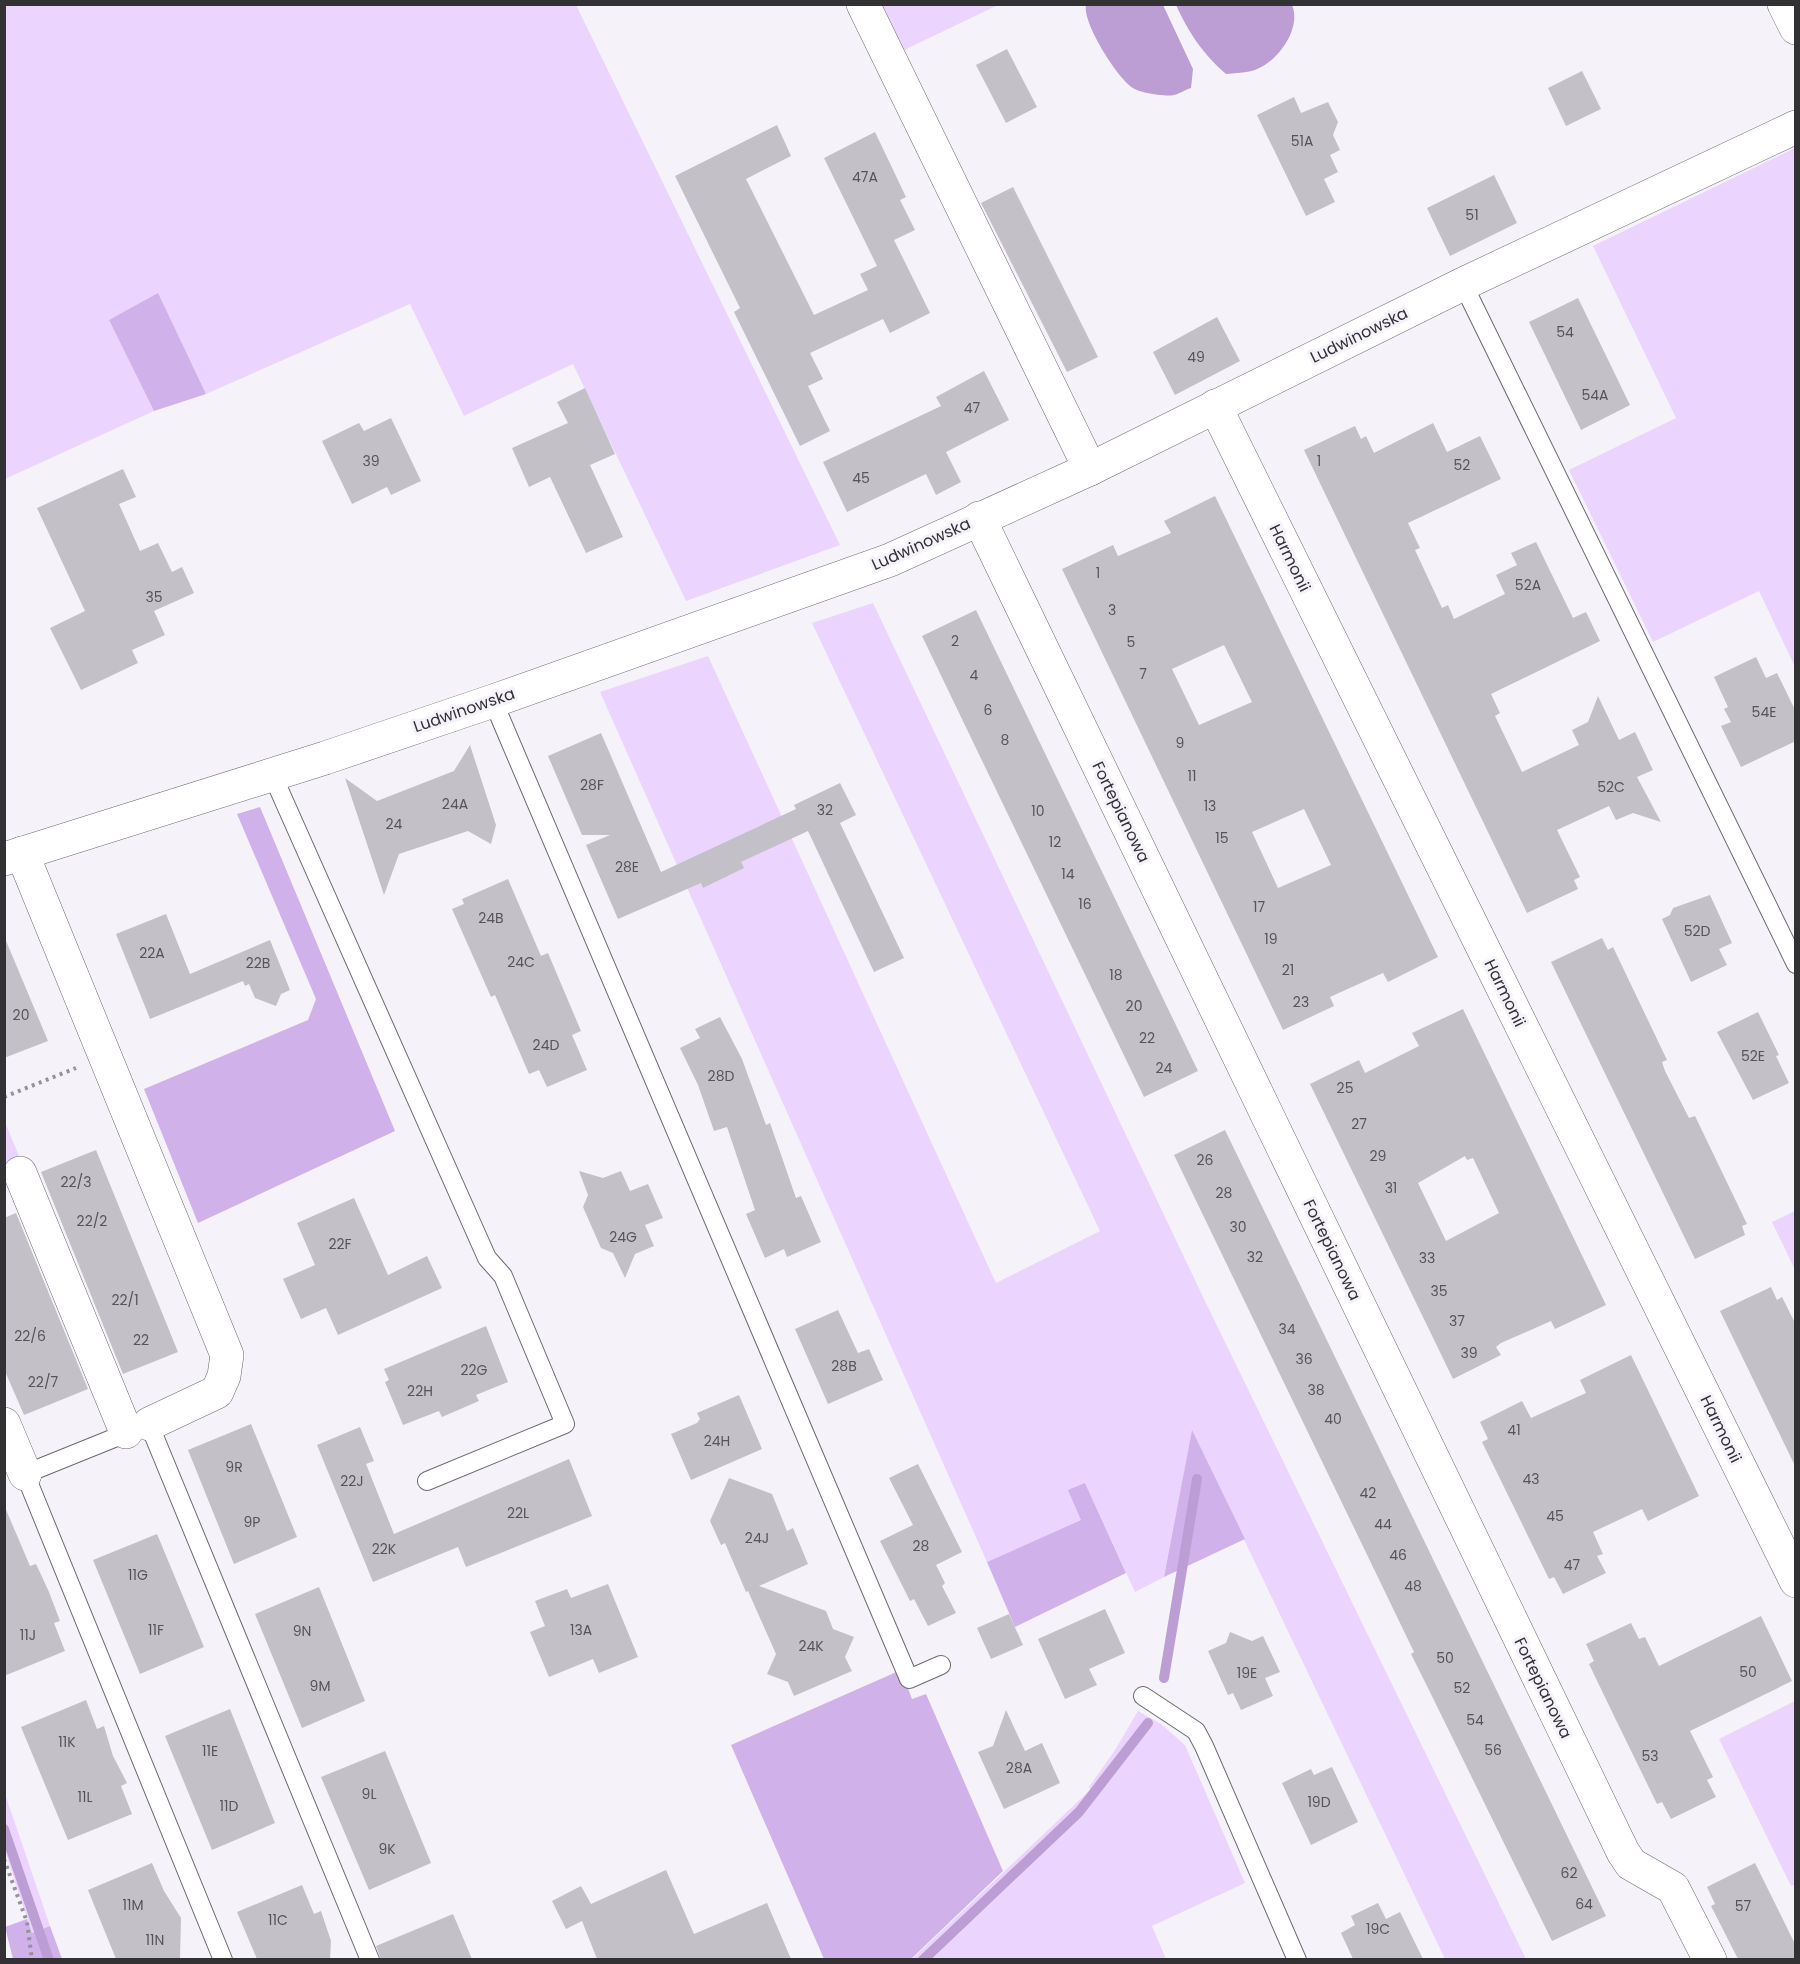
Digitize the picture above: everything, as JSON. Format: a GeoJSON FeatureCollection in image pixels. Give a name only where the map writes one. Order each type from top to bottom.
{"type":"FeatureCollection","features":[{"type":"Feature","properties":{"kind":"street"},"geometry":{"type":"LineString","coordinates":[[863,4],[1090,469]]}},
{"type":"Feature","properties":{"kind":"street"},"geometry":{"type":"LineString","coordinates":[[1784,4],[1796,28]]}},
{"type":"Feature","properties":{"kind":"street","name":"Ludwinowska"},"geometry":{"type":"LineString","coordinates":[[14,856],[493,701],[890,560],[1090,469],[1463,284],[1796,127]]}},
{"type":"Feature","properties":{"kind":"street","name":"Harmonii"},"geometry":{"type":"LineString","coordinates":[[1215,406],[1796,1581]]}},
{"type":"Feature","properties":{"kind":"street","name":"Fortepianowa"},"geometry":{"type":"LineString","coordinates":[[979,518],[1623,1852],[1631,1864],[1673,1888],[1710,1959]]}},
{"type":"Feature","properties":{"kind":"street"},"geometry":{"type":"LineString","coordinates":[[14,856],[227,1355],[224,1376],[218,1392],[137,1428],[20,1173]]}},
{"type":"Feature","properties":{"kind":"street"},"geometry":{"type":"LineString","coordinates":[[4,1424],[25,1474]]}},
{"type":"Feature","properties":{"kind":"lane"},"geometry":{"type":"LineString","coordinates":[[1463,284],[1796,964]]}},
{"type":"Feature","properties":{"kind":"lane"},"geometry":{"type":"LineString","coordinates":[[493,701],[909,1679],[941,1665]]}},
{"type":"Feature","properties":{"kind":"lane"},"geometry":{"type":"LineString","coordinates":[[272,774],[487,1258],[503,1276],[565,1424],[427,1481]]}},
{"type":"Feature","properties":{"kind":"lane"},"geometry":{"type":"LineString","coordinates":[[223,1959],[25,1474],[137,1428],[370,1959]]}},
{"type":"Feature","properties":{"kind":"lane"},"geometry":{"type":"LineString","coordinates":[[1143,1696],[1196,1731],[1297,1959]]}},
{"type":"Feature","properties":{"kind":"path"},"geometry":{"type":"LineString","coordinates":[[4,1097],[82,1066]]}},
{"type":"Feature","properties":{"kind":"path"},"geometry":{"type":"LineString","coordinates":[[4,1859],[27,1922],[32,1959]]}},
{"type":"Feature","properties":{"kind":"shaded area"},"geometry":{"type":"Polygon","coordinates":[[[4,5],[576,5],[840,545],[686,601],[573,364],[464,416],[410,304],[206,394],[158,294],[109,320],[154,411],[5,479],[4,5]]]}},
{"type":"Feature","properties":{"kind":"shaded area"},"geometry":{"type":"Polygon","coordinates":[[[877,5],[998,5],[900,52],[877,5]]]}},
{"type":"Feature","properties":{"kind":"shaded area"},"geometry":{"type":"Polygon","coordinates":[[[1086,5],[1163,5],[1193,69],[1191,88],[1176,94],[1159,95],[1133,88],[1118,73],[1102,49],[1089,24],[1086,5]]]}},
{"type":"Feature","properties":{"kind":"shaded area"},"geometry":{"type":"Polygon","coordinates":[[[1176,5],[1292,5],[1294,24],[1286,43],[1264,66],[1255,70],[1226,74],[1197,42],[1176,5]]]}},
{"type":"Feature","properties":{"kind":"shaded area"},"geometry":{"type":"Polygon","coordinates":[[[1795,148],[1795,667],[1759,591],[1653,642],[1569,470],[1676,418],[1593,246],[1795,148]]]}},
{"type":"Feature","properties":{"kind":"shaded area"},"geometry":{"type":"Polygon","coordinates":[[[158,293],[206,394],[154,411],[109,320],[158,293]]]}},
{"type":"Feature","properties":{"kind":"shaded area"},"geometry":{"type":"Polygon","coordinates":[[[873,603],[1204,1299],[1526,1959],[1445,1959],[1192,1431],[1164,1577],[1135,1592],[1085,1483],[1081,1520],[987,1562],[600,692],[708,656],[996,1283],[1100,1231],[812,623],[873,603]]]}},
{"type":"Feature","properties":{"kind":"shaded area"},"geometry":{"type":"Polygon","coordinates":[[[260,807],[395,1131],[198,1223],[144,1089],[308,1020],[316,999],[237,814],[260,807]]]}},
{"type":"Feature","properties":{"kind":"shaded area"},"geometry":{"type":"Polygon","coordinates":[[[4,1120],[22,1163],[4,1170],[4,1120]]]}},
{"type":"Feature","properties":{"kind":"shaded area"},"geometry":{"type":"Polygon","coordinates":[[[1795,1211],[1795,1270],[1772,1222],[1795,1211]]]}},
{"type":"Feature","properties":{"kind":"shaded area"},"geometry":{"type":"Polygon","coordinates":[[[1192,1430],[1245,1539],[1164,1577],[1192,1430]]]}},
{"type":"Feature","properties":{"kind":"shaded area"},"geometry":{"type":"Polygon","coordinates":[[[1085,1483],[1126,1573],[1015,1627],[987,1562],[1081,1520],[1068,1490],[1085,1483]]]}},
{"type":"Feature","properties":{"kind":"shaded area"},"geometry":{"type":"Polygon","coordinates":[[[901,1670],[912,1699],[926,1694],[1003,1871],[911,1959],[824,1959],[731,1745],[901,1670]]]}},
{"type":"Feature","properties":{"kind":"shaded area"},"geometry":{"type":"Polygon","coordinates":[[[1795,1701],[1796,1884],[1791,1886],[1719,1739],[1795,1701]]]}},
{"type":"Feature","properties":{"kind":"shaded area"},"geometry":{"type":"Polygon","coordinates":[[[1138,1711],[1161,1724],[1185,1745],[1245,1883],[1152,1926],[1166,1959],[911,1960],[1090,1790],[1089,1787],[1115,1750],[1138,1711]]]}},
{"type":"Feature","properties":{"kind":"shaded area"},"geometry":{"type":"Polygon","coordinates":[[[4,1791],[50,1926],[32,1933],[5,1851],[4,1791]]]}},
{"type":"Feature","properties":{"kind":"shaded area"},"geometry":{"type":"Polygon","coordinates":[[[27,1919],[32,1933],[50,1926],[62,1959],[13,1959],[5,1927],[27,1919]]]}},
{"type":"Feature","properties":{"kind":"building"},"geometry":{"type":"Polygon","coordinates":[[[1007,49],[1037,107],[1006,123],[976,65],[1007,49]]]}},
{"type":"Feature","properties":{"kind":"building"},"geometry":{"type":"Polygon","coordinates":[[[1582,71],[1601,109],[1566,126],[1548,88],[1582,71]]]}},
{"type":"Feature","properties":{"kind":"building"},"geometry":{"type":"Polygon","coordinates":[[[1294,97],[1301,113],[1328,102],[1338,122],[1333,135],[1340,150],[1330,155],[1338,172],[1324,179],[1335,202],[1306,216],[1257,115],[1294,97]]]}},
{"type":"Feature","properties":{"kind":"building"},"geometry":{"type":"Polygon","coordinates":[[[777,125],[791,156],[746,179],[814,315],[868,290],[860,274],[877,266],[824,158],[875,132],[906,197],[900,200],[915,230],[894,240],[930,313],[890,333],[883,319],[810,353],[823,379],[808,386],[830,431],[800,446],[734,312],[740,308],[675,176],[777,125]]]}},
{"type":"Feature","properties":{"kind":"building"},"geometry":{"type":"Polygon","coordinates":[[[1494,175],[1517,223],[1450,256],[1427,208],[1494,175]]]}},
{"type":"Feature","properties":{"kind":"building"},"geometry":{"type":"Polygon","coordinates":[[[1013,187],[1098,357],[1067,372],[981,203],[1013,187]]]}},
{"type":"Feature","properties":{"kind":"building"},"geometry":{"type":"Polygon","coordinates":[[[1578,298],[1630,405],[1581,430],[1529,322],[1578,298]]]}},
{"type":"Feature","properties":{"kind":"building"},"geometry":{"type":"Polygon","coordinates":[[[1217,317],[1240,361],[1175,395],[1153,352],[1217,317]]]}},
{"type":"Feature","properties":{"kind":"building"},"geometry":{"type":"Polygon","coordinates":[[[984,371],[1009,420],[946,452],[961,482],[936,495],[926,474],[847,512],[823,462],[941,406],[936,397],[984,371]]]}},
{"type":"Feature","properties":{"kind":"building"},"geometry":{"type":"Polygon","coordinates":[[[585,388],[615,454],[590,465],[623,537],[586,553],[550,477],[529,487],[512,448],[568,423],[557,402],[585,388]]]}},
{"type":"Feature","properties":{"kind":"building"},"geometry":{"type":"Polygon","coordinates":[[[391,418],[421,481],[391,495],[387,487],[352,504],[322,441],[359,423],[364,431],[391,418]]]}},
{"type":"Feature","properties":{"kind":"building"},"geometry":{"type":"Polygon","coordinates":[[[1433,423],[1447,452],[1480,436],[1501,479],[1408,523],[1420,548],[1415,550],[1442,608],[1448,605],[1454,619],[1505,594],[1496,575],[1517,565],[1511,553],[1536,542],[1573,618],[1586,612],[1600,641],[1491,694],[1500,713],[1495,716],[1522,772],[1579,745],[1572,730],[1588,722],[1598,696],[1619,740],[1635,732],[1653,770],[1637,777],[1661,822],[1633,813],[1616,820],[1609,806],[1557,830],[1580,877],[1574,880],[1578,889],[1527,913],[1304,450],[1355,426],[1361,439],[1366,436],[1374,453],[1433,423]]]}},
{"type":"Feature","properties":{"kind":"building"},"geometry":{"type":"Polygon","coordinates":[[[123,469],[136,497],[119,504],[140,551],[158,543],[172,572],[182,567],[194,593],[154,611],[165,635],[132,650],[138,663],[81,690],[50,628],[85,611],[37,508],[123,469]]]}},
{"type":"Feature","properties":{"kind":"building"},"geometry":{"type":"Polygon","coordinates":[[[1215,496],[1438,957],[1388,982],[1383,973],[1330,997],[1334,1006],[1283,1030],[1062,569],[1113,545],[1118,556],[1171,533],[1164,521],[1215,496]],[[1224,645],[1172,669],[1199,725],[1252,702],[1224,645]],[[1304,809],[1252,832],[1278,888],[1331,865],[1304,809]]]}},
{"type":"Feature","properties":{"kind":"building"},"geometry":{"type":"Polygon","coordinates":[[[976,610],[1198,1071],[1144,1097],[922,636],[976,610]]]}},
{"type":"Feature","properties":{"kind":"building"},"geometry":{"type":"Polygon","coordinates":[[[1756,657],[1766,678],[1777,673],[1796,712],[1796,741],[1741,767],[1721,726],[1731,722],[1724,709],[1728,707],[1714,677],[1756,657]]]}},
{"type":"Feature","properties":{"kind":"building"},"geometry":{"type":"Polygon","coordinates":[[[601,733],[661,872],[796,809],[794,805],[840,783],[856,815],[840,823],[904,958],[874,972],[808,831],[741,862],[744,868],[703,888],[701,883],[618,919],[586,845],[610,835],[582,835],[548,756],[601,733]]]}},
{"type":"Feature","properties":{"kind":"building"},"geometry":{"type":"Polygon","coordinates":[[[470,745],[496,825],[491,844],[468,831],[399,854],[384,895],[345,778],[377,801],[454,771],[470,745]]]}},
{"type":"Feature","properties":{"kind":"building"},"geometry":{"type":"Polygon","coordinates":[[[508,879],[541,956],[548,953],[581,1031],[572,1035],[587,1070],[547,1087],[539,1070],[529,1074],[495,995],[491,997],[452,909],[464,904],[462,899],[508,879]]]}},
{"type":"Feature","properties":{"kind":"building"},"geometry":{"type":"Polygon","coordinates":[[[1710,895],[1732,943],[1719,949],[1727,965],[1691,982],[1662,919],[1670,915],[1673,908],[1710,895]]]}},
{"type":"Feature","properties":{"kind":"building"},"geometry":{"type":"Polygon","coordinates":[[[166,914],[190,974],[270,940],[290,990],[281,994],[276,1006],[255,998],[249,984],[245,986],[243,981],[150,1019],[116,934],[166,914]]]}},
{"type":"Feature","properties":{"kind":"building"},"geometry":{"type":"Polygon","coordinates":[[[4,936],[48,1041],[4,1058],[4,936]]]}},
{"type":"Feature","properties":{"kind":"building"},"geometry":{"type":"Polygon","coordinates":[[[1602,938],[1608,950],[1613,947],[1667,1060],[1662,1062],[1665,1071],[1689,1118],[1695,1116],[1747,1224],[1742,1226],[1745,1235],[1695,1259],[1551,962],[1602,938]]]}},
{"type":"Feature","properties":{"kind":"building"},"geometry":{"type":"Polygon","coordinates":[[[1463,1009],[1606,1305],[1555,1329],[1551,1321],[1501,1343],[1496,1347],[1501,1355],[1453,1379],[1310,1084],[1359,1060],[1365,1073],[1419,1046],[1412,1033],[1463,1009]],[[1465,1156],[1418,1183],[1446,1241],[1499,1213],[1473,1158],[1467,1160],[1465,1156]]]}},
{"type":"Feature","properties":{"kind":"building"},"geometry":{"type":"Polygon","coordinates":[[[1758,1012],[1779,1055],[1776,1056],[1789,1083],[1753,1100],[1717,1032],[1758,1012]]]}},
{"type":"Feature","properties":{"kind":"building"},"geometry":{"type":"Polygon","coordinates":[[[720,1017],[742,1059],[766,1125],[770,1123],[796,1198],[801,1196],[821,1242],[787,1257],[784,1249],[765,1258],[746,1214],[755,1210],[727,1127],[714,1131],[698,1085],[680,1048],[700,1038],[695,1029],[720,1017]]]}},
{"type":"Feature","properties":{"kind":"building"},"geometry":{"type":"Polygon","coordinates":[[[1225,1130],[1606,1916],[1552,1941],[1411,1654],[1414,1652],[1174,1155],[1225,1130]]]}},
{"type":"Feature","properties":{"kind":"building"},"geometry":{"type":"Polygon","coordinates":[[[96,1150],[178,1352],[123,1374],[41,1172],[96,1150]]]}},
{"type":"Feature","properties":{"kind":"building"},"geometry":{"type":"Polygon","coordinates":[[[579,1171],[603,1178],[621,1171],[630,1191],[648,1184],[663,1218],[645,1225],[654,1246],[635,1254],[625,1278],[613,1253],[601,1248],[583,1207],[588,1195],[579,1171]]]}},
{"type":"Feature","properties":{"kind":"building"},"geometry":{"type":"Polygon","coordinates":[[[354,1198],[388,1275],[427,1256],[442,1288],[338,1335],[326,1308],[301,1319],[283,1279],[315,1265],[297,1223],[354,1198]]]}},
{"type":"Feature","properties":{"kind":"building"},"geometry":{"type":"Polygon","coordinates":[[[16,1213],[88,1389],[24,1415],[4,1369],[4,1218],[16,1213]]]}},
{"type":"Feature","properties":{"kind":"building"},"geometry":{"type":"Polygon","coordinates":[[[1771,1287],[1777,1300],[1782,1297],[1796,1325],[1796,1468],[1720,1311],[1771,1287]]]}},
{"type":"Feature","properties":{"kind":"building"},"geometry":{"type":"Polygon","coordinates":[[[838,1310],[858,1353],[869,1349],[883,1380],[828,1404],[795,1329],[838,1310]]]}},
{"type":"Feature","properties":{"kind":"building"},"geometry":{"type":"Polygon","coordinates":[[[486,1326],[508,1382],[476,1395],[479,1401],[442,1417],[439,1411],[403,1425],[385,1382],[389,1380],[384,1369],[486,1326]]]}},
{"type":"Feature","properties":{"kind":"building"},"geometry":{"type":"Polygon","coordinates":[[[1631,1355],[1699,1496],[1648,1521],[1642,1509],[1593,1532],[1603,1554],[1597,1556],[1606,1573],[1563,1594],[1554,1577],[1549,1579],[1482,1442],[1488,1439],[1480,1422],[1522,1401],[1531,1418],[1586,1393],[1580,1380],[1631,1355]]]}},
{"type":"Feature","properties":{"kind":"building"},"geometry":{"type":"Polygon","coordinates":[[[739,1395],[762,1449],[691,1480],[671,1434],[697,1423],[700,1419],[697,1413],[739,1395]]]}},
{"type":"Feature","properties":{"kind":"building"},"geometry":{"type":"Polygon","coordinates":[[[251,1424],[297,1537],[234,1564],[188,1450],[251,1424]]]}},
{"type":"Feature","properties":{"kind":"building"},"geometry":{"type":"Polygon","coordinates":[[[360,1427],[374,1461],[366,1464],[394,1534],[569,1459],[592,1516],[466,1567],[458,1547],[373,1582],[317,1445],[360,1427]]]}},
{"type":"Feature","properties":{"kind":"building"},"geometry":{"type":"Polygon","coordinates":[[[918,1464],[962,1552],[936,1565],[945,1583],[942,1586],[956,1613],[928,1626],[914,1599],[910,1601],[880,1541],[913,1525],[889,1478],[918,1464]]]}},
{"type":"Feature","properties":{"kind":"building"},"geometry":{"type":"Polygon","coordinates":[[[729,1478],[772,1494],[787,1531],[793,1528],[808,1564],[759,1586],[826,1611],[833,1629],[854,1637],[845,1657],[852,1671],[794,1696],[788,1682],[767,1674],[776,1654],[725,1543],[721,1545],[710,1521],[729,1478]]]}},
{"type":"Feature","properties":{"kind":"building"},"geometry":{"type":"Polygon","coordinates":[[[4,1505],[30,1566],[36,1564],[49,1592],[60,1621],[54,1623],[65,1651],[4,1676],[4,1505]]]}},
{"type":"Feature","properties":{"kind":"building"},"geometry":{"type":"Polygon","coordinates":[[[157,1534],[204,1647],[140,1674],[93,1560],[157,1534]]]}},
{"type":"Feature","properties":{"kind":"building"},"geometry":{"type":"Polygon","coordinates":[[[608,1584],[638,1657],[599,1673],[593,1659],[549,1677],[530,1632],[545,1626],[535,1601],[567,1589],[571,1598],[608,1584]]]}},
{"type":"Feature","properties":{"kind":"building"},"geometry":{"type":"Polygon","coordinates":[[[319,1587],[365,1701],[302,1728],[255,1614],[319,1587]]]}},
{"type":"Feature","properties":{"kind":"building"},"geometry":{"type":"Polygon","coordinates":[[[1105,1609],[1125,1653],[1089,1669],[1097,1685],[1065,1699],[1038,1639],[1105,1609]]]}},
{"type":"Feature","properties":{"kind":"building"},"geometry":{"type":"Polygon","coordinates":[[[1009,1614],[1023,1645],[991,1659],[977,1628],[1009,1614]]]}},
{"type":"Feature","properties":{"kind":"building"},"geometry":{"type":"Polygon","coordinates":[[[1761,1616],[1792,1681],[1690,1731],[1713,1777],[1707,1780],[1716,1797],[1671,1819],[1662,1802],[1657,1804],[1615,1718],[1589,1664],[1594,1661],[1586,1644],[1631,1623],[1639,1639],[1645,1637],[1659,1666],[1761,1616]]]}},
{"type":"Feature","properties":{"kind":"building"},"geometry":{"type":"Polygon","coordinates":[[[1230,1632],[1252,1641],[1263,1636],[1280,1672],[1265,1678],[1273,1696],[1241,1710],[1233,1693],[1228,1695],[1208,1651],[1226,1643],[1230,1632]]]}},
{"type":"Feature","properties":{"kind":"building"},"geometry":{"type":"Polygon","coordinates":[[[86,1700],[97,1729],[104,1726],[113,1756],[127,1783],[121,1786],[132,1814],[68,1840],[21,1727],[86,1700]]]}},
{"type":"Feature","properties":{"kind":"building"},"geometry":{"type":"Polygon","coordinates":[[[230,1709],[275,1823],[212,1850],[165,1736],[230,1709]]]}},
{"type":"Feature","properties":{"kind":"building"},"geometry":{"type":"Polygon","coordinates":[[[1006,1710],[1025,1751],[1042,1743],[1060,1783],[1004,1809],[978,1752],[993,1746],[1006,1710]]]}},
{"type":"Feature","properties":{"kind":"building"},"geometry":{"type":"Polygon","coordinates":[[[385,1751],[431,1863],[369,1890],[321,1777],[385,1751]]]}},
{"type":"Feature","properties":{"kind":"building"},"geometry":{"type":"Polygon","coordinates":[[[1332,1767],[1358,1822],[1311,1845],[1282,1783],[1311,1769],[1314,1775],[1332,1767]]]}},
{"type":"Feature","properties":{"kind":"building"},"geometry":{"type":"Polygon","coordinates":[[[152,1863],[164,1891],[181,1918],[180,1959],[116,1959],[88,1890],[152,1863]]]}},
{"type":"Feature","properties":{"kind":"building"},"geometry":{"type":"Polygon","coordinates":[[[1755,1863],[1796,1946],[1796,1959],[1738,1959],[1711,1906],[1715,1904],[1707,1887],[1755,1863]]]}},
{"type":"Feature","properties":{"kind":"building"},"geometry":{"type":"Polygon","coordinates":[[[666,1870],[694,1934],[767,1903],[791,1959],[597,1959],[582,1921],[566,1929],[552,1901],[581,1886],[591,1904],[666,1870]]]}},
{"type":"Feature","properties":{"kind":"building"},"geometry":{"type":"Polygon","coordinates":[[[302,1885],[314,1914],[321,1911],[331,1941],[330,1959],[257,1959],[237,1912],[302,1885]]]}},
{"type":"Feature","properties":{"kind":"building"},"geometry":{"type":"Polygon","coordinates":[[[1378,1903],[1386,1919],[1400,1912],[1423,1959],[1353,1959],[1341,1933],[1355,1925],[1351,1916],[1378,1903]]]}},
{"type":"Feature","properties":{"kind":"building"},"geometry":{"type":"Polygon","coordinates":[[[453,1914],[472,1959],[381,1959],[376,1946],[453,1914]]]}},
{"type":"Feature","properties":{"kind":"waterway"},"geometry":{"type":"LineString","coordinates":[[1164,1678],[1197,1479]]}},
{"type":"Feature","properties":{"kind":"waterway"},"geometry":{"type":"LineString","coordinates":[[923,1960],[1079,1812],[1148,1723]]}},
{"type":"Feature","properties":{"kind":"waterway"},"geometry":{"type":"LineString","coordinates":[[4,1829],[49,1960]]}}]}
